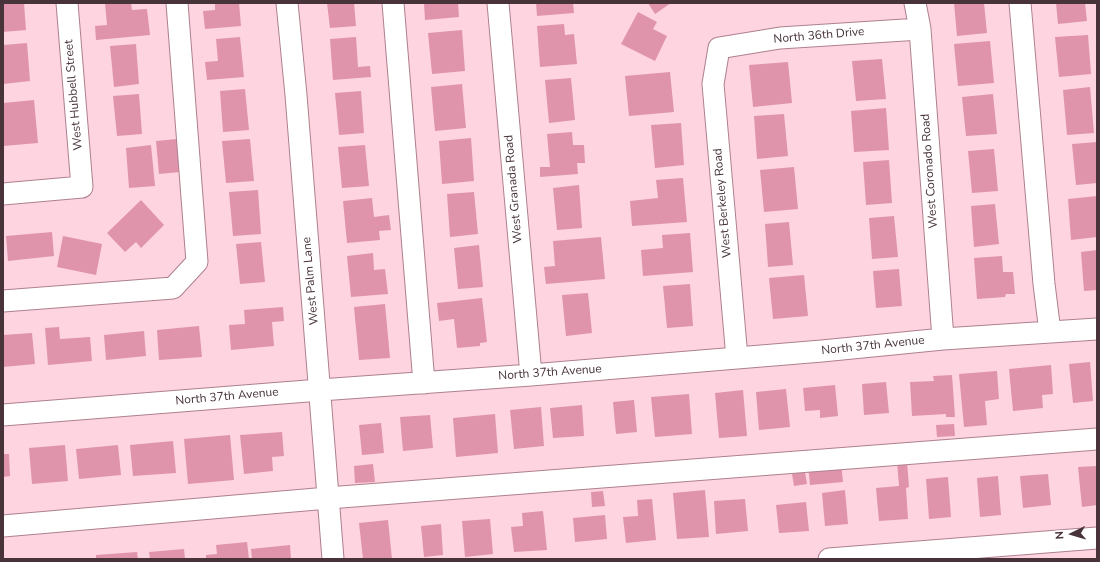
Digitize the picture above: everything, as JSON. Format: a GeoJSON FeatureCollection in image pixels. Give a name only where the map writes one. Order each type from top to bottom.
{"type":"FeatureCollection","features":[{"type":"Feature","properties":{"kind":"street","name":"West Hubbell Street"},"geometry":{"type":"LineString","coordinates":[[3,194],[82,187],[67,3]]}},
{"type":"Feature","properties":{"kind":"street"},"geometry":{"type":"LineString","coordinates":[[3,301],[173,288],[197,262],[177,3]]}},
{"type":"Feature","properties":{"kind":"street","name":"West Palm Lane"},"geometry":{"type":"LineString","coordinates":[[287,3],[296,95],[333,559]]}},
{"type":"Feature","properties":{"kind":"street"},"geometry":{"type":"LineString","coordinates":[[393,3],[424,383]]}},
{"type":"Feature","properties":{"kind":"street","name":"West Granada Road"},"geometry":{"type":"LineString","coordinates":[[498,3],[530,375]]}},
{"type":"Feature","properties":{"kind":"street","name":"West Coronado Road"},"geometry":{"type":"LineString","coordinates":[[915,3],[920,29],[943,338]]}},
{"type":"Feature","properties":{"kind":"street"},"geometry":{"type":"LineString","coordinates":[[1020,3],[1043,276],[1050,332]]}},
{"type":"Feature","properties":{"kind":"street","name":"North 36th Drive"},"geometry":{"type":"LineString","coordinates":[[719,48],[780,38],[920,29]]}},
{"type":"Feature","properties":{"kind":"street","name":"West Berkeley Road"},"geometry":{"type":"LineString","coordinates":[[719,48],[713,84],[737,358]]}},
{"type":"Feature","properties":{"kind":"street","name":"North 37th Avenue"},"geometry":{"type":"LineString","coordinates":[[3,415],[530,375],[737,358],[943,338],[1097,329]]}},
{"type":"Feature","properties":{"kind":"street"},"geometry":{"type":"LineString","coordinates":[[3,526],[328,498],[944,452],[1097,439]]}},
{"type":"Feature","properties":{"kind":"street"},"geometry":{"type":"LineString","coordinates":[[828,559],[1097,538]]}},
{"type":"Feature","properties":{"kind":"building"},"geometry":{"type":"Polygon","coordinates":[[[3,3],[24,3],[26,30],[3,32],[3,3]]]}},
{"type":"Feature","properties":{"kind":"building"},"geometry":{"type":"Polygon","coordinates":[[[105,3],[131,3],[132,10],[147,9],[150,35],[96,40],[95,26],[107,25],[105,3]]]}},
{"type":"Feature","properties":{"kind":"building"},"geometry":{"type":"Polygon","coordinates":[[[215,3],[239,3],[241,26],[205,29],[203,11],[215,10],[215,3]]]}},
{"type":"Feature","properties":{"kind":"building"},"geometry":{"type":"Polygon","coordinates":[[[327,3],[354,3],[356,26],[330,28],[327,3]]]}},
{"type":"Feature","properties":{"kind":"building"},"geometry":{"type":"Polygon","coordinates":[[[424,3],[458,3],[459,17],[425,20],[424,3]]]}},
{"type":"Feature","properties":{"kind":"building"},"geometry":{"type":"Polygon","coordinates":[[[536,3],[573,3],[574,13],[537,16],[536,3]]]}},
{"type":"Feature","properties":{"kind":"building"},"geometry":{"type":"Polygon","coordinates":[[[648,3],[671,3],[655,14],[648,3]]]}},
{"type":"Feature","properties":{"kind":"building"},"geometry":{"type":"Polygon","coordinates":[[[954,3],[984,3],[987,33],[957,36],[954,3]]]}},
{"type":"Feature","properties":{"kind":"building"},"geometry":{"type":"Polygon","coordinates":[[[1056,3],[1085,3],[1087,21],[1058,24],[1056,3]]]}},
{"type":"Feature","properties":{"kind":"building"},"geometry":{"type":"Polygon","coordinates":[[[638,12],[657,22],[653,29],[667,36],[655,61],[621,44],[638,12]]]}},
{"type":"Feature","properties":{"kind":"building"},"geometry":{"type":"Polygon","coordinates":[[[564,24],[565,35],[574,34],[577,64],[540,67],[537,26],[564,24]]]}},
{"type":"Feature","properties":{"kind":"building"},"geometry":{"type":"Polygon","coordinates":[[[462,30],[465,71],[432,74],[428,33],[462,30]]]}},
{"type":"Feature","properties":{"kind":"building"},"geometry":{"type":"Polygon","coordinates":[[[1088,35],[1091,74],[1059,77],[1055,37],[1088,35]]]}},
{"type":"Feature","properties":{"kind":"building"},"geometry":{"type":"Polygon","coordinates":[[[240,37],[244,77],[207,80],[205,62],[218,61],[216,39],[240,37]]]}},
{"type":"Feature","properties":{"kind":"building"},"geometry":{"type":"Polygon","coordinates":[[[356,37],[358,67],[370,66],[371,77],[333,80],[330,39],[356,37]]]}},
{"type":"Feature","properties":{"kind":"building"},"geometry":{"type":"Polygon","coordinates":[[[990,41],[994,83],[958,86],[954,44],[990,41]]]}},
{"type":"Feature","properties":{"kind":"building"},"geometry":{"type":"Polygon","coordinates":[[[27,43],[30,81],[3,84],[3,45],[27,43]]]}},
{"type":"Feature","properties":{"kind":"building"},"geometry":{"type":"Polygon","coordinates":[[[136,44],[139,84],[114,87],[110,46],[136,44]]]}},
{"type":"Feature","properties":{"kind":"building"},"geometry":{"type":"Polygon","coordinates":[[[882,59],[886,99],[856,101],[852,61],[882,59]]]}},
{"type":"Feature","properties":{"kind":"building"},"geometry":{"type":"Polygon","coordinates":[[[788,62],[792,103],[753,107],[749,65],[788,62]]]}},
{"type":"Feature","properties":{"kind":"building"},"geometry":{"type":"Polygon","coordinates":[[[670,72],[674,112],[629,116],[625,76],[670,72]]]}},
{"type":"Feature","properties":{"kind":"building"},"geometry":{"type":"Polygon","coordinates":[[[571,78],[575,120],[549,123],[545,80],[571,78]]]}},
{"type":"Feature","properties":{"kind":"building"},"geometry":{"type":"Polygon","coordinates":[[[462,84],[466,128],[435,131],[431,87],[462,84]]]}},
{"type":"Feature","properties":{"kind":"building"},"geometry":{"type":"Polygon","coordinates":[[[1090,87],[1094,133],[1067,135],[1063,90],[1090,87]]]}},
{"type":"Feature","properties":{"kind":"building"},"geometry":{"type":"Polygon","coordinates":[[[245,89],[249,130],[223,132],[220,91],[245,89]]]}},
{"type":"Feature","properties":{"kind":"building"},"geometry":{"type":"Polygon","coordinates":[[[361,91],[364,133],[339,135],[335,93],[361,91]]]}},
{"type":"Feature","properties":{"kind":"building"},"geometry":{"type":"Polygon","coordinates":[[[139,94],[142,134],[117,136],[113,96],[139,94]]]}},
{"type":"Feature","properties":{"kind":"building"},"geometry":{"type":"Polygon","coordinates":[[[993,94],[997,134],[966,136],[962,97],[993,94]]]}},
{"type":"Feature","properties":{"kind":"building"},"geometry":{"type":"Polygon","coordinates":[[[34,100],[38,143],[3,146],[3,103],[34,100]]]}},
{"type":"Feature","properties":{"kind":"building"},"geometry":{"type":"Polygon","coordinates":[[[886,108],[889,150],[854,152],[851,111],[886,108]]]}},
{"type":"Feature","properties":{"kind":"building"},"geometry":{"type":"Polygon","coordinates":[[[784,114],[788,156],[757,159],[754,116],[784,114]]]}},
{"type":"Feature","properties":{"kind":"building"},"geometry":{"type":"Polygon","coordinates":[[[681,123],[684,165],[655,168],[651,125],[681,123]]]}},
{"type":"Feature","properties":{"kind":"building"},"geometry":{"type":"Polygon","coordinates":[[[572,132],[573,145],[584,145],[585,163],[577,163],[578,174],[540,177],[540,167],[550,167],[547,134],[572,132]]]}},
{"type":"Feature","properties":{"kind":"building"},"geometry":{"type":"Polygon","coordinates":[[[471,138],[474,181],[442,184],[439,141],[471,138]]]}},
{"type":"Feature","properties":{"kind":"building"},"geometry":{"type":"Polygon","coordinates":[[[177,139],[180,172],[159,174],[156,141],[177,139]]]}},
{"type":"Feature","properties":{"kind":"building"},"geometry":{"type":"Polygon","coordinates":[[[250,139],[254,181],[226,183],[222,141],[250,139]]]}},
{"type":"Feature","properties":{"kind":"building"},"geometry":{"type":"Polygon","coordinates":[[[1097,142],[1097,183],[1076,185],[1072,144],[1097,142]]]}},
{"type":"Feature","properties":{"kind":"building"},"geometry":{"type":"Polygon","coordinates":[[[151,145],[155,186],[129,188],[126,148],[151,145]]]}},
{"type":"Feature","properties":{"kind":"building"},"geometry":{"type":"Polygon","coordinates":[[[365,145],[369,186],[342,188],[338,147],[365,145]]]}},
{"type":"Feature","properties":{"kind":"building"},"geometry":{"type":"Polygon","coordinates":[[[994,149],[998,191],[972,193],[968,151],[994,149]]]}},
{"type":"Feature","properties":{"kind":"building"},"geometry":{"type":"Polygon","coordinates":[[[889,160],[892,203],[866,205],[863,162],[889,160]]]}},
{"type":"Feature","properties":{"kind":"building"},"geometry":{"type":"Polygon","coordinates":[[[794,167],[798,209],[764,212],[760,170],[794,167]]]}},
{"type":"Feature","properties":{"kind":"building"},"geometry":{"type":"Polygon","coordinates":[[[683,178],[687,222],[632,226],[630,201],[658,198],[656,180],[683,178]]]}},
{"type":"Feature","properties":{"kind":"building"},"geometry":{"type":"Polygon","coordinates":[[[579,185],[582,228],[557,230],[553,188],[579,185]]]}},
{"type":"Feature","properties":{"kind":"building"},"geometry":{"type":"Polygon","coordinates":[[[258,190],[261,234],[233,236],[229,192],[258,190]]]}},
{"type":"Feature","properties":{"kind":"building"},"geometry":{"type":"Polygon","coordinates":[[[474,192],[478,234],[450,237],[447,194],[474,192]]]}},
{"type":"Feature","properties":{"kind":"building"},"geometry":{"type":"Polygon","coordinates":[[[1097,196],[1097,237],[1071,240],[1068,199],[1097,196]]]}},
{"type":"Feature","properties":{"kind":"building"},"geometry":{"type":"Polygon","coordinates":[[[372,198],[374,217],[389,215],[391,230],[379,231],[380,240],[347,243],[343,201],[372,198]]]}},
{"type":"Feature","properties":{"kind":"building"},"geometry":{"type":"Polygon","coordinates":[[[141,200],[164,225],[141,248],[136,242],[125,252],[107,233],[141,200]]]}},
{"type":"Feature","properties":{"kind":"building"},"geometry":{"type":"Polygon","coordinates":[[[995,204],[999,244],[974,247],[971,206],[995,204]]]}},
{"type":"Feature","properties":{"kind":"building"},"geometry":{"type":"Polygon","coordinates":[[[894,216],[898,257],[872,259],[869,218],[894,216]]]}},
{"type":"Feature","properties":{"kind":"building"},"geometry":{"type":"Polygon","coordinates":[[[789,222],[793,265],[768,267],[765,224],[789,222]]]}},
{"type":"Feature","properties":{"kind":"building"},"geometry":{"type":"Polygon","coordinates":[[[52,232],[54,256],[8,261],[6,236],[52,232]]]}},
{"type":"Feature","properties":{"kind":"building"},"geometry":{"type":"Polygon","coordinates":[[[690,233],[693,272],[643,276],[641,250],[663,248],[662,235],[690,233]]]}},
{"type":"Feature","properties":{"kind":"building"},"geometry":{"type":"Polygon","coordinates":[[[63,236],[102,244],[96,275],[57,267],[63,236]]]}},
{"type":"Feature","properties":{"kind":"building"},"geometry":{"type":"Polygon","coordinates":[[[601,237],[605,279],[546,284],[544,267],[555,266],[553,241],[601,237]]]}},
{"type":"Feature","properties":{"kind":"building"},"geometry":{"type":"Polygon","coordinates":[[[261,242],[265,282],[240,284],[236,244],[261,242]]]}},
{"type":"Feature","properties":{"kind":"building"},"geometry":{"type":"Polygon","coordinates":[[[479,245],[483,287],[458,289],[454,248],[479,245]]]}},
{"type":"Feature","properties":{"kind":"building"},"geometry":{"type":"Polygon","coordinates":[[[1097,250],[1097,290],[1084,291],[1081,252],[1097,250]]]}},
{"type":"Feature","properties":{"kind":"building"},"geometry":{"type":"Polygon","coordinates":[[[373,253],[374,270],[385,269],[388,294],[351,297],[347,256],[373,253]]]}},
{"type":"Feature","properties":{"kind":"building"},"geometry":{"type":"Polygon","coordinates":[[[1002,256],[1003,272],[1013,272],[1015,294],[1006,294],[1005,297],[977,299],[974,258],[1002,256]]]}},
{"type":"Feature","properties":{"kind":"building"},"geometry":{"type":"Polygon","coordinates":[[[899,269],[902,306],[876,308],[873,271],[899,269]]]}},
{"type":"Feature","properties":{"kind":"building"},"geometry":{"type":"Polygon","coordinates":[[[804,275],[808,316],[773,319],[769,278],[804,275]]]}},
{"type":"Feature","properties":{"kind":"building"},"geometry":{"type":"Polygon","coordinates":[[[690,284],[693,326],[667,328],[663,286],[690,284]]]}},
{"type":"Feature","properties":{"kind":"building"},"geometry":{"type":"Polygon","coordinates":[[[588,293],[592,333],[566,336],[562,295],[588,293]]]}},
{"type":"Feature","properties":{"kind":"building"},"geometry":{"type":"Polygon","coordinates":[[[482,298],[487,342],[480,343],[480,346],[457,348],[454,319],[439,321],[437,303],[482,298]]]}},
{"type":"Feature","properties":{"kind":"building"},"geometry":{"type":"Polygon","coordinates":[[[385,304],[390,358],[359,360],[354,307],[385,304]]]}},
{"type":"Feature","properties":{"kind":"building"},"geometry":{"type":"Polygon","coordinates":[[[283,307],[284,321],[272,322],[274,346],[231,350],[229,325],[245,324],[244,310],[283,307]]]}},
{"type":"Feature","properties":{"kind":"building"},"geometry":{"type":"Polygon","coordinates":[[[199,326],[202,357],[159,360],[157,330],[199,326]]]}},
{"type":"Feature","properties":{"kind":"building"},"geometry":{"type":"Polygon","coordinates":[[[59,327],[60,339],[90,337],[92,361],[48,365],[45,328],[59,327]]]}},
{"type":"Feature","properties":{"kind":"building"},"geometry":{"type":"Polygon","coordinates":[[[144,331],[146,356],[106,360],[104,335],[144,331]]]}},
{"type":"Feature","properties":{"kind":"building"},"geometry":{"type":"Polygon","coordinates":[[[32,333],[35,364],[3,367],[3,335],[32,333]]]}},
{"type":"Feature","properties":{"kind":"building"},"geometry":{"type":"Polygon","coordinates":[[[1090,362],[1093,401],[1073,403],[1069,364],[1090,362]]]}},
{"type":"Feature","properties":{"kind":"building"},"geometry":{"type":"Polygon","coordinates":[[[1051,365],[1053,394],[1042,395],[1043,408],[1013,411],[1009,369],[1051,365]]]}},
{"type":"Feature","properties":{"kind":"building"},"geometry":{"type":"Polygon","coordinates":[[[997,371],[999,399],[985,401],[987,425],[964,427],[959,374],[997,371]]]}},
{"type":"Feature","properties":{"kind":"building"},"geometry":{"type":"Polygon","coordinates":[[[952,375],[955,417],[946,417],[946,414],[912,416],[910,382],[934,381],[933,376],[952,375]]]}},
{"type":"Feature","properties":{"kind":"building"},"geometry":{"type":"Polygon","coordinates":[[[886,382],[889,413],[864,415],[862,384],[886,382]]]}},
{"type":"Feature","properties":{"kind":"building"},"geometry":{"type":"Polygon","coordinates":[[[835,385],[838,416],[820,418],[820,410],[805,411],[803,388],[835,385]]]}},
{"type":"Feature","properties":{"kind":"building"},"geometry":{"type":"Polygon","coordinates":[[[786,389],[790,427],[759,430],[756,392],[786,389]]]}},
{"type":"Feature","properties":{"kind":"building"},"geometry":{"type":"Polygon","coordinates":[[[743,390],[747,436],[719,438],[715,393],[743,390]]]}},
{"type":"Feature","properties":{"kind":"building"},"geometry":{"type":"Polygon","coordinates":[[[689,394],[692,434],[655,437],[651,397],[689,394]]]}},
{"type":"Feature","properties":{"kind":"building"},"geometry":{"type":"Polygon","coordinates":[[[634,400],[637,432],[616,434],[613,402],[634,400]]]}},
{"type":"Feature","properties":{"kind":"building"},"geometry":{"type":"Polygon","coordinates":[[[582,405],[584,436],[553,438],[550,408],[582,405]]]}},
{"type":"Feature","properties":{"kind":"building"},"geometry":{"type":"Polygon","coordinates":[[[541,407],[544,446],[514,449],[510,410],[541,407]]]}},
{"type":"Feature","properties":{"kind":"building"},"geometry":{"type":"Polygon","coordinates":[[[495,414],[498,453],[456,457],[453,418],[495,414]]]}},
{"type":"Feature","properties":{"kind":"building"},"geometry":{"type":"Polygon","coordinates":[[[430,415],[433,448],[403,451],[400,417],[430,415]]]}},
{"type":"Feature","properties":{"kind":"building"},"geometry":{"type":"Polygon","coordinates":[[[381,423],[384,453],[362,455],[359,425],[381,423]]]}},
{"type":"Feature","properties":{"kind":"building"},"geometry":{"type":"Polygon","coordinates":[[[954,424],[955,436],[937,437],[936,425],[954,424]]]}},
{"type":"Feature","properties":{"kind":"building"},"geometry":{"type":"Polygon","coordinates":[[[282,432],[284,456],[272,457],[273,471],[244,474],[240,435],[282,432]]]}},
{"type":"Feature","properties":{"kind":"building"},"geometry":{"type":"Polygon","coordinates":[[[230,435],[234,480],[188,484],[184,439],[230,435]]]}},
{"type":"Feature","properties":{"kind":"building"},"geometry":{"type":"Polygon","coordinates":[[[173,441],[176,473],[133,476],[130,445],[173,441]]]}},
{"type":"Feature","properties":{"kind":"building"},"geometry":{"type":"Polygon","coordinates":[[[65,445],[68,481],[32,484],[29,448],[65,445]]]}},
{"type":"Feature","properties":{"kind":"building"},"geometry":{"type":"Polygon","coordinates":[[[118,445],[121,475],[79,479],[76,449],[118,445]]]}},
{"type":"Feature","properties":{"kind":"building"},"geometry":{"type":"Polygon","coordinates":[[[3,454],[9,454],[10,476],[3,477],[3,454]]]}},
{"type":"Feature","properties":{"kind":"building"},"geometry":{"type":"Polygon","coordinates":[[[841,462],[843,482],[810,485],[808,465],[841,462]]]}},
{"type":"Feature","properties":{"kind":"building"},"geometry":{"type":"Polygon","coordinates":[[[897,462],[907,462],[909,487],[906,488],[908,519],[879,521],[876,488],[899,486],[897,462]]]}},
{"type":"Feature","properties":{"kind":"building"},"geometry":{"type":"Polygon","coordinates":[[[373,464],[375,482],[355,483],[354,466],[373,464]]]}},
{"type":"Feature","properties":{"kind":"building"},"geometry":{"type":"Polygon","coordinates":[[[1097,466],[1097,505],[1082,507],[1078,467],[1097,466]]]}},
{"type":"Feature","properties":{"kind":"building"},"geometry":{"type":"Polygon","coordinates":[[[805,472],[807,484],[794,486],[792,474],[805,472]]]}},
{"type":"Feature","properties":{"kind":"building"},"geometry":{"type":"Polygon","coordinates":[[[1048,474],[1051,505],[1023,508],[1020,476],[1048,474]]]}},
{"type":"Feature","properties":{"kind":"building"},"geometry":{"type":"Polygon","coordinates":[[[998,476],[1001,515],[980,517],[977,478],[998,476]]]}},
{"type":"Feature","properties":{"kind":"building"},"geometry":{"type":"Polygon","coordinates":[[[948,477],[951,517],[929,519],[926,479],[948,477]]]}},
{"type":"Feature","properties":{"kind":"building"},"geometry":{"type":"Polygon","coordinates":[[[705,490],[709,537],[677,539],[673,493],[705,490]]]}},
{"type":"Feature","properties":{"kind":"building"},"geometry":{"type":"Polygon","coordinates":[[[845,490],[848,524],[825,526],[822,493],[845,490]]]}},
{"type":"Feature","properties":{"kind":"building"},"geometry":{"type":"Polygon","coordinates":[[[603,491],[605,506],[592,507],[591,492],[603,491]]]}},
{"type":"Feature","properties":{"kind":"building"},"geometry":{"type":"Polygon","coordinates":[[[652,499],[656,540],[626,543],[623,517],[638,516],[637,500],[652,499]]]}},
{"type":"Feature","properties":{"kind":"building"},"geometry":{"type":"Polygon","coordinates":[[[745,499],[748,531],[716,534],[714,501],[745,499]]]}},
{"type":"Feature","properties":{"kind":"building"},"geometry":{"type":"Polygon","coordinates":[[[806,502],[809,531],[779,533],[776,505],[806,502]]]}},
{"type":"Feature","properties":{"kind":"building"},"geometry":{"type":"Polygon","coordinates":[[[543,511],[547,550],[514,552],[511,527],[523,526],[522,513],[543,511]]]}},
{"type":"Feature","properties":{"kind":"building"},"geometry":{"type":"Polygon","coordinates":[[[605,515],[607,539],[575,542],[573,518],[605,515]]]}},
{"type":"Feature","properties":{"kind":"building"},"geometry":{"type":"Polygon","coordinates":[[[490,519],[493,554],[465,557],[462,521],[490,519]]]}},
{"type":"Feature","properties":{"kind":"building"},"geometry":{"type":"Polygon","coordinates":[[[388,520],[392,559],[363,559],[359,523],[388,520]]]}},
{"type":"Feature","properties":{"kind":"building"},"geometry":{"type":"Polygon","coordinates":[[[441,524],[443,555],[424,557],[421,526],[441,524]]]}},
{"type":"Feature","properties":{"kind":"building"},"geometry":{"type":"Polygon","coordinates":[[[247,542],[249,559],[206,559],[206,555],[217,554],[216,545],[247,542]]]}},
{"type":"Feature","properties":{"kind":"building"},"geometry":{"type":"Polygon","coordinates":[[[290,545],[291,559],[252,559],[251,549],[290,545]]]}},
{"type":"Feature","properties":{"kind":"building"},"geometry":{"type":"Polygon","coordinates":[[[184,549],[185,559],[150,559],[149,552],[184,549]]]}},
{"type":"Feature","properties":{"kind":"building"},"geometry":{"type":"Polygon","coordinates":[[[137,552],[138,559],[96,559],[96,555],[137,552]]]}}]}
